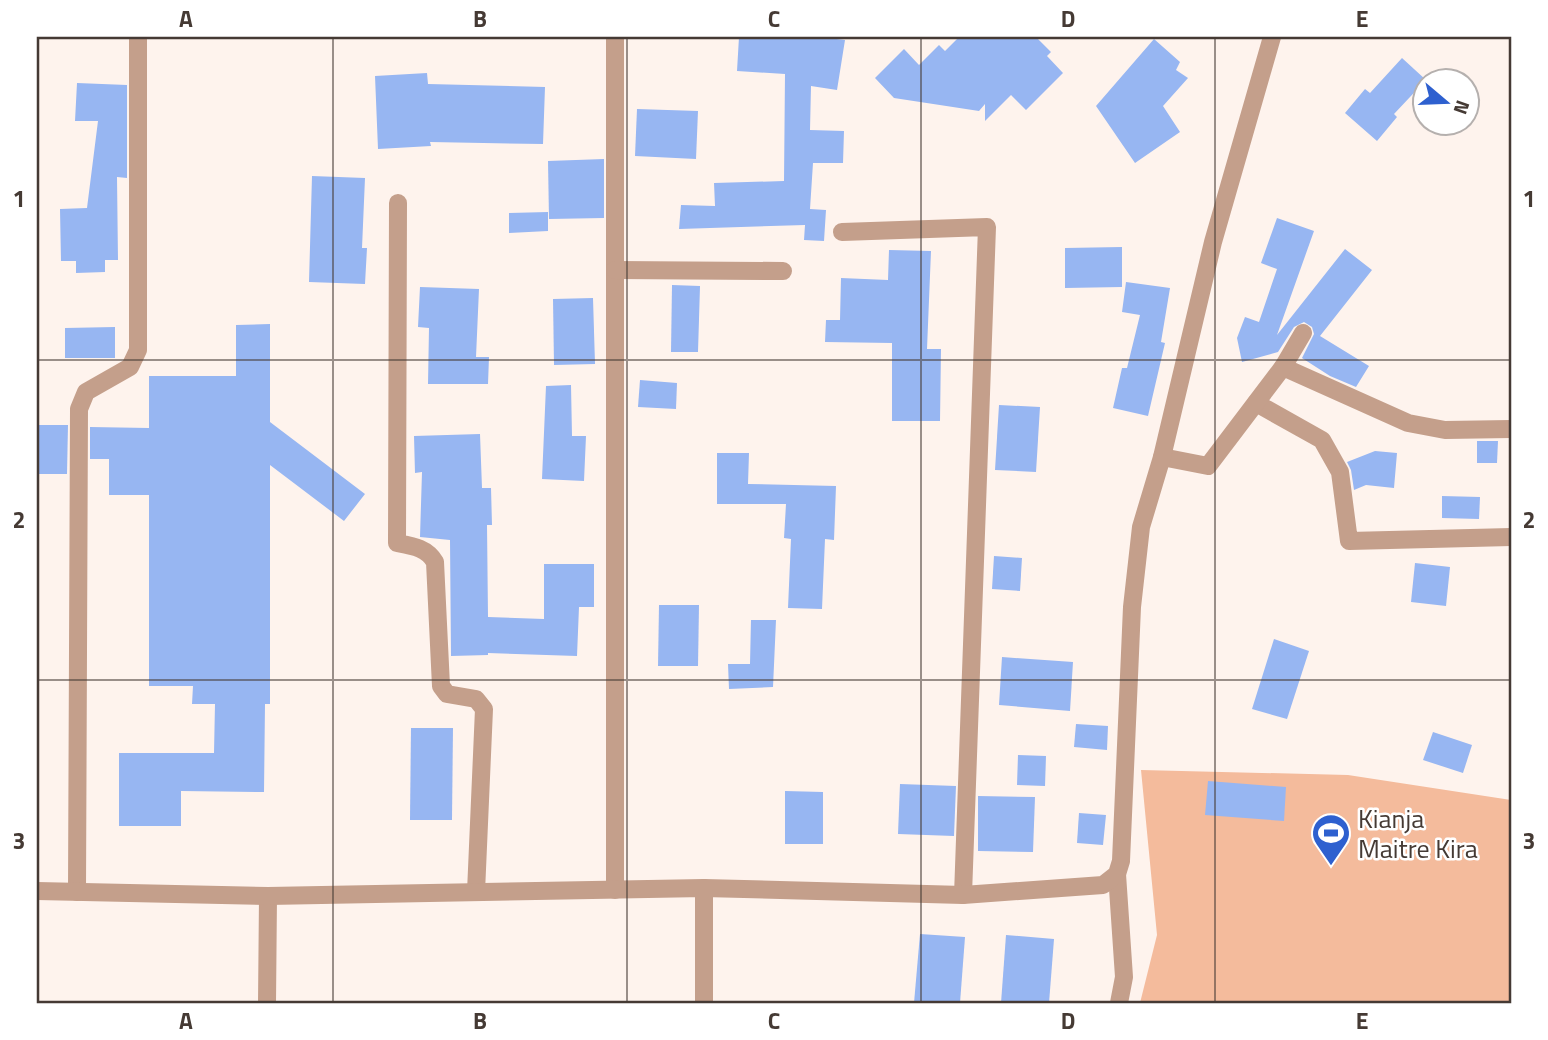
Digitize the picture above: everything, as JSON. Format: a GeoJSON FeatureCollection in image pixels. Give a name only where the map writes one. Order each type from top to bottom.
{"type":"FeatureCollection","features":[{"type":"Feature","properties":{"kind":"street"},"geometry":{"type":"LineString","coordinates":[[77,892],[79,409],[86,392],[130,367],[138,350],[138,37]]}},
{"type":"Feature","properties":{"kind":"street"},"geometry":{"type":"LineString","coordinates":[[615,37],[615,890]]}},
{"type":"Feature","properties":{"kind":"street"},"geometry":{"type":"LineString","coordinates":[[1119,1003],[1124,977],[1116,874],[1121,861],[1134,594],[1142,527],[1162,457],[1213,242],[1272,37]]}},
{"type":"Feature","properties":{"kind":"street"},"geometry":{"type":"LineString","coordinates":[[398,203],[397,542],[430,554],[435,562],[441,686],[447,694],[476,699],[484,709],[476,892]]}},
{"type":"Feature","properties":{"kind":"street"},"geometry":{"type":"LineString","coordinates":[[842,232],[987,227],[963,895]]}},
{"type":"Feature","properties":{"kind":"street"},"geometry":{"type":"LineString","coordinates":[[615,270],[783,271]]}},
{"type":"Feature","properties":{"kind":"street"},"geometry":{"type":"LineString","coordinates":[[1162,457],[1208,467],[1283,367],[1303,333]]}},
{"type":"Feature","properties":{"kind":"street"},"geometry":{"type":"LineString","coordinates":[[1283,367],[1408,423],[1445,430],[1511,429]]}},
{"type":"Feature","properties":{"kind":"street"},"geometry":{"type":"LineString","coordinates":[[1256,403],[1322,440],[1340,472],[1349,541],[1511,537]]}},
{"type":"Feature","properties":{"kind":"street"},"geometry":{"type":"LineString","coordinates":[[37,891],[268,896],[704,888],[963,895],[1091,888],[1102,886],[1116,874]]}},
{"type":"Feature","properties":{"kind":"street"},"geometry":{"type":"LineString","coordinates":[[704,888],[705,1003]]}},
{"type":"Feature","properties":{"kind":"street"},"geometry":{"type":"LineString","coordinates":[[267,1003],[268,896]]}},
{"type":"Feature","properties":{"kind":"shaded area","name":"Kianja Maitre Kira"},"geometry":{"type":"Polygon","coordinates":[[[1141,770],[1348,775],[1511,800],[1511,1003],[1140,1003],[1157,935],[1141,770]]]}},
{"type":"Feature","properties":{"kind":"building"},"geometry":{"type":"Polygon","coordinates":[[[739,37],[820,37],[845,40],[837,90],[811,86],[810,130],[844,131],[843,163],[813,163],[810,209],[826,210],[824,241],[804,240],[805,225],[679,229],[681,205],[715,206],[714,183],[784,181],[785,74],[737,71],[739,37]]]}},
{"type":"Feature","properties":{"kind":"building"},"geometry":{"type":"Polygon","coordinates":[[[959,37],[1036,37],[1051,52],[1047,56],[1063,73],[1026,110],[1011,95],[985,121],[985,104],[979,111],[894,98],[875,78],[904,49],[919,65],[939,45],[945,51],[959,37]]]}},
{"type":"Feature","properties":{"kind":"building"},"geometry":{"type":"Polygon","coordinates":[[[1154,39],[1180,62],[1176,70],[1188,78],[1163,106],[1180,132],[1135,163],[1096,106],[1154,39]]]}},
{"type":"Feature","properties":{"kind":"building"},"geometry":{"type":"Polygon","coordinates":[[[1402,58],[1412,67],[1412,95],[1394,114],[1397,117],[1377,141],[1345,113],[1365,89],[1370,93],[1402,58]]]}},
{"type":"Feature","properties":{"kind":"building"},"geometry":{"type":"Polygon","coordinates":[[[427,73],[428,84],[545,87],[543,144],[430,142],[431,146],[378,149],[375,76],[427,73]]]}},
{"type":"Feature","properties":{"kind":"building"},"geometry":{"type":"Polygon","coordinates":[[[77,83],[127,85],[127,178],[117,177],[118,260],[105,260],[105,272],[76,273],[76,261],[61,261],[60,209],[87,208],[98,121],[75,121],[77,83]]]}},
{"type":"Feature","properties":{"kind":"building"},"geometry":{"type":"Polygon","coordinates":[[[637,109],[698,111],[696,159],[635,156],[637,109]]]}},
{"type":"Feature","properties":{"kind":"building"},"geometry":{"type":"Polygon","coordinates":[[[604,159],[604,218],[549,219],[548,161],[604,159]]]}},
{"type":"Feature","properties":{"kind":"building"},"geometry":{"type":"Polygon","coordinates":[[[312,176],[365,178],[362,248],[367,248],[365,284],[309,282],[312,176]]]}},
{"type":"Feature","properties":{"kind":"building"},"geometry":{"type":"Polygon","coordinates":[[[548,212],[548,231],[509,233],[509,213],[548,212]]]}},
{"type":"Feature","properties":{"kind":"building"},"geometry":{"type":"Polygon","coordinates":[[[1277,218],[1314,231],[1277,335],[1345,249],[1372,270],[1320,336],[1369,366],[1356,387],[1330,376],[1302,358],[1314,334],[1312,327],[1304,322],[1294,327],[1278,352],[1242,362],[1237,338],[1245,317],[1259,322],[1277,269],[1261,263],[1277,218]]]}},
{"type":"Feature","properties":{"kind":"building"},"geometry":{"type":"Polygon","coordinates":[[[1122,247],[1122,287],[1065,288],[1065,248],[1122,247]]]}},
{"type":"Feature","properties":{"kind":"building"},"geometry":{"type":"Polygon","coordinates":[[[889,250],[931,251],[927,349],[941,349],[940,421],[892,421],[892,343],[825,342],[826,320],[840,320],[841,278],[888,280],[889,250]]]}},
{"type":"Feature","properties":{"kind":"building"},"geometry":{"type":"Polygon","coordinates":[[[1126,282],[1170,288],[1161,342],[1165,343],[1148,416],[1113,408],[1122,368],[1127,368],[1140,315],[1122,312],[1126,282]]]}},
{"type":"Feature","properties":{"kind":"building"},"geometry":{"type":"Polygon","coordinates":[[[672,285],[700,286],[698,352],[671,352],[672,285]]]}},
{"type":"Feature","properties":{"kind":"building"},"geometry":{"type":"Polygon","coordinates":[[[420,287],[479,289],[476,357],[489,357],[488,384],[428,384],[429,328],[418,327],[420,287]]]}},
{"type":"Feature","properties":{"kind":"building"},"geometry":{"type":"Polygon","coordinates":[[[593,298],[595,364],[554,365],[553,299],[593,298]]]}},
{"type":"Feature","properties":{"kind":"building"},"geometry":{"type":"Polygon","coordinates":[[[270,324],[270,422],[365,494],[344,521],[270,465],[270,704],[265,704],[264,792],[181,791],[181,826],[119,826],[119,753],[214,753],[215,704],[192,704],[193,686],[149,686],[149,495],[109,495],[109,459],[90,459],[90,427],[149,428],[149,376],[236,376],[236,325],[270,324]]]}},
{"type":"Feature","properties":{"kind":"building"},"geometry":{"type":"Polygon","coordinates":[[[115,327],[115,358],[65,358],[65,328],[115,327]]]}},
{"type":"Feature","properties":{"kind":"building"},"geometry":{"type":"Polygon","coordinates":[[[640,380],[677,383],[676,409],[638,407],[640,380]]]}},
{"type":"Feature","properties":{"kind":"building"},"geometry":{"type":"Polygon","coordinates":[[[571,385],[572,436],[586,436],[584,481],[542,479],[546,386],[571,385]]]}},
{"type":"Feature","properties":{"kind":"building"},"geometry":{"type":"Polygon","coordinates":[[[999,405],[1040,407],[1036,472],[995,470],[999,405]]]}},
{"type":"Feature","properties":{"kind":"building"},"geometry":{"type":"Polygon","coordinates":[[[37,425],[68,425],[67,474],[37,474],[37,425]]]}},
{"type":"Feature","properties":{"kind":"building"},"geometry":{"type":"Polygon","coordinates":[[[480,434],[482,488],[491,488],[492,525],[487,525],[488,617],[544,619],[544,564],[594,564],[594,607],[579,607],[577,656],[488,653],[451,656],[450,540],[420,537],[422,472],[415,473],[414,436],[480,434]]]}},
{"type":"Feature","properties":{"kind":"building"},"geometry":{"type":"Polygon","coordinates":[[[1477,441],[1498,441],[1497,463],[1477,463],[1477,441]]]}},
{"type":"Feature","properties":{"kind":"building"},"geometry":{"type":"Polygon","coordinates":[[[1375,451],[1397,453],[1394,488],[1366,485],[1354,490],[1347,462],[1375,451]]]}},
{"type":"Feature","properties":{"kind":"building"},"geometry":{"type":"Polygon","coordinates":[[[717,453],[749,453],[748,484],[836,486],[834,540],[825,539],[822,609],[788,608],[791,539],[784,538],[786,504],[717,504],[717,453]]]}},
{"type":"Feature","properties":{"kind":"building"},"geometry":{"type":"Polygon","coordinates":[[[1442,496],[1480,497],[1479,519],[1442,518],[1442,496]]]}},
{"type":"Feature","properties":{"kind":"building"},"geometry":{"type":"Polygon","coordinates":[[[994,556],[1022,558],[1020,591],[992,589],[994,556]]]}},
{"type":"Feature","properties":{"kind":"building"},"geometry":{"type":"Polygon","coordinates":[[[1415,563],[1450,567],[1446,606],[1411,602],[1415,563]]]}},
{"type":"Feature","properties":{"kind":"building"},"geometry":{"type":"Polygon","coordinates":[[[659,605],[699,605],[698,666],[658,666],[659,605]]]}},
{"type":"Feature","properties":{"kind":"building"},"geometry":{"type":"Polygon","coordinates":[[[751,620],[776,620],[773,687],[729,689],[728,664],[750,664],[751,620]]]}},
{"type":"Feature","properties":{"kind":"building"},"geometry":{"type":"Polygon","coordinates":[[[1274,639],[1309,651],[1287,719],[1252,709],[1274,639]]]}},
{"type":"Feature","properties":{"kind":"building"},"geometry":{"type":"Polygon","coordinates":[[[1002,657],[1073,662],[1070,711],[999,705],[1002,657]]]}},
{"type":"Feature","properties":{"kind":"building"},"geometry":{"type":"Polygon","coordinates":[[[1076,724],[1108,726],[1107,750],[1074,747],[1076,724]]]}},
{"type":"Feature","properties":{"kind":"building"},"geometry":{"type":"Polygon","coordinates":[[[411,728],[453,728],[452,820],[410,820],[411,728]]]}},
{"type":"Feature","properties":{"kind":"building"},"geometry":{"type":"Polygon","coordinates":[[[1433,732],[1472,745],[1463,773],[1423,760],[1433,732]]]}},
{"type":"Feature","properties":{"kind":"building"},"geometry":{"type":"Polygon","coordinates":[[[1018,755],[1046,756],[1045,786],[1017,785],[1018,755]]]}},
{"type":"Feature","properties":{"kind":"building"},"geometry":{"type":"Polygon","coordinates":[[[1208,781],[1286,787],[1284,821],[1205,815],[1208,781]]]}},
{"type":"Feature","properties":{"kind":"building"},"geometry":{"type":"Polygon","coordinates":[[[900,784],[956,786],[954,836],[898,834],[900,784]]]}},
{"type":"Feature","properties":{"kind":"building"},"geometry":{"type":"Polygon","coordinates":[[[785,791],[823,792],[823,844],[785,844],[785,791]]]}},
{"type":"Feature","properties":{"kind":"building"},"geometry":{"type":"Polygon","coordinates":[[[978,796],[1035,797],[1033,852],[978,851],[978,796]]]}},
{"type":"Feature","properties":{"kind":"building"},"geometry":{"type":"Polygon","coordinates":[[[1079,813],[1106,815],[1103,845],[1077,843],[1079,813]]]}},
{"type":"Feature","properties":{"kind":"building"},"geometry":{"type":"Polygon","coordinates":[[[920,934],[965,937],[960,1003],[914,1003],[920,934]]]}},
{"type":"Feature","properties":{"kind":"building"},"geometry":{"type":"Polygon","coordinates":[[[1006,935],[1054,939],[1049,1003],[1001,1003],[1006,935]]]}},
{"type":"Feature","properties":{"kind":"place","name":"Kianja Maitre Kira"},"geometry":{"type":"Point","coordinates":[1331,867]}}]}
